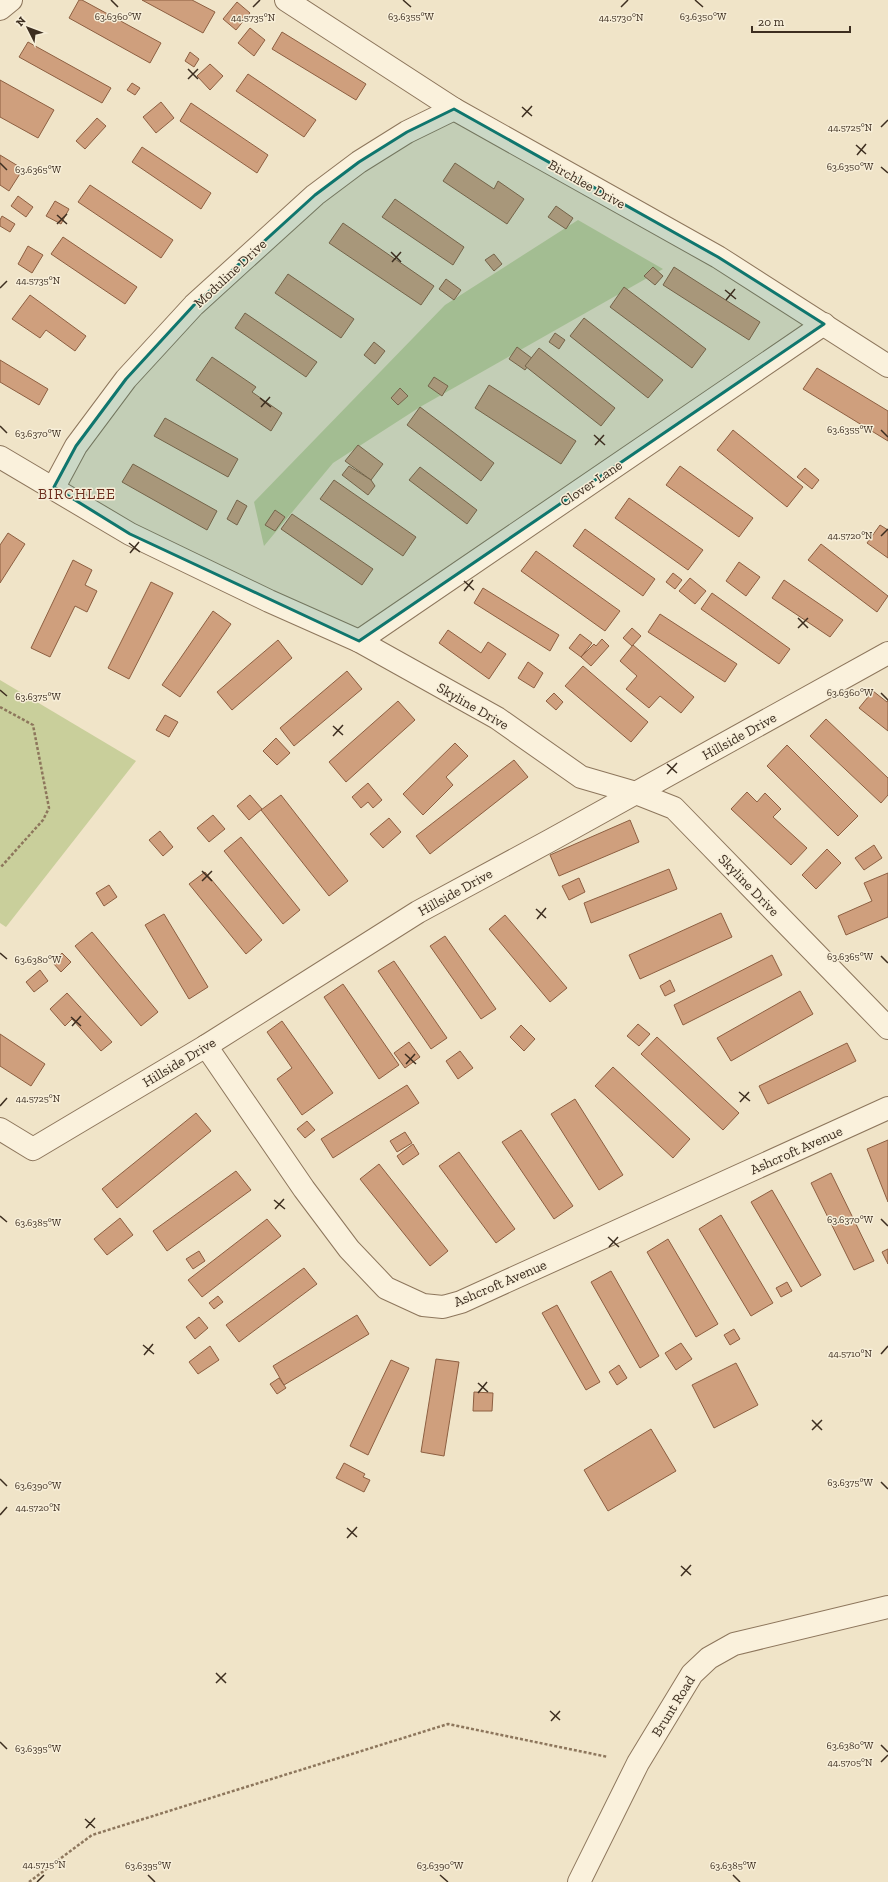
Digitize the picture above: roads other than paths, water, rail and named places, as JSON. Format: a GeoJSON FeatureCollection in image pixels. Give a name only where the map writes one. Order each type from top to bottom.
{"type":"FeatureCollection","features":[{"type":"Feature","properties":{"kind":"street"},"geometry":{"type":"LineString","coordinates":[[0,9],[11,0]]}},
{"type":"Feature","properties":{"kind":"street","name":"Birchlee Drive"},"geometry":{"type":"LineString","coordinates":[[286,0],[454,109],[718,257],[888,366]]}},
{"type":"Feature","properties":{"kind":"street","name":"Moduline Drive"},"geometry":{"type":"LineString","coordinates":[[54,487],[76,446],[126,380],[194,306],[315,195],[359,162],[406,132],[454,109]]}},
{"type":"Feature","properties":{"kind":"street","name":"Clover Lane"},"geometry":{"type":"LineString","coordinates":[[359,642],[824,324]]}},
{"type":"Feature","properties":{"kind":"street","name":"Skyline Drive"},"geometry":{"type":"LineString","coordinates":[[0,457],[54,487],[130,534],[269,601],[359,642],[497,718],[581,777],[636,792],[674,808],[888,1028]]}},
{"type":"Feature","properties":{"kind":"street","name":"Hillside Drive"},"geometry":{"type":"LineString","coordinates":[[0,1130],[33,1149],[206,1046],[418,912],[888,653]]}},
{"type":"Feature","properties":{"kind":"street","name":"Ashcroft Avenue"},"geometry":{"type":"LineString","coordinates":[[206,1046],[304,1189],[349,1249],[386,1288],[423,1305],[443,1307],[461,1302],[888,1108]]}},
{"type":"Feature","properties":{"kind":"street","name":"Brunt Road"},"geometry":{"type":"LineString","coordinates":[[579,1882],[638,1764],[692,1674],[709,1658],[734,1644],[888,1607]]}},
{"type":"Feature","properties":{"kind":"district","name":"BIRCHLEE"},"geometry":{"type":"Point","coordinates":[77,494]}}]}
